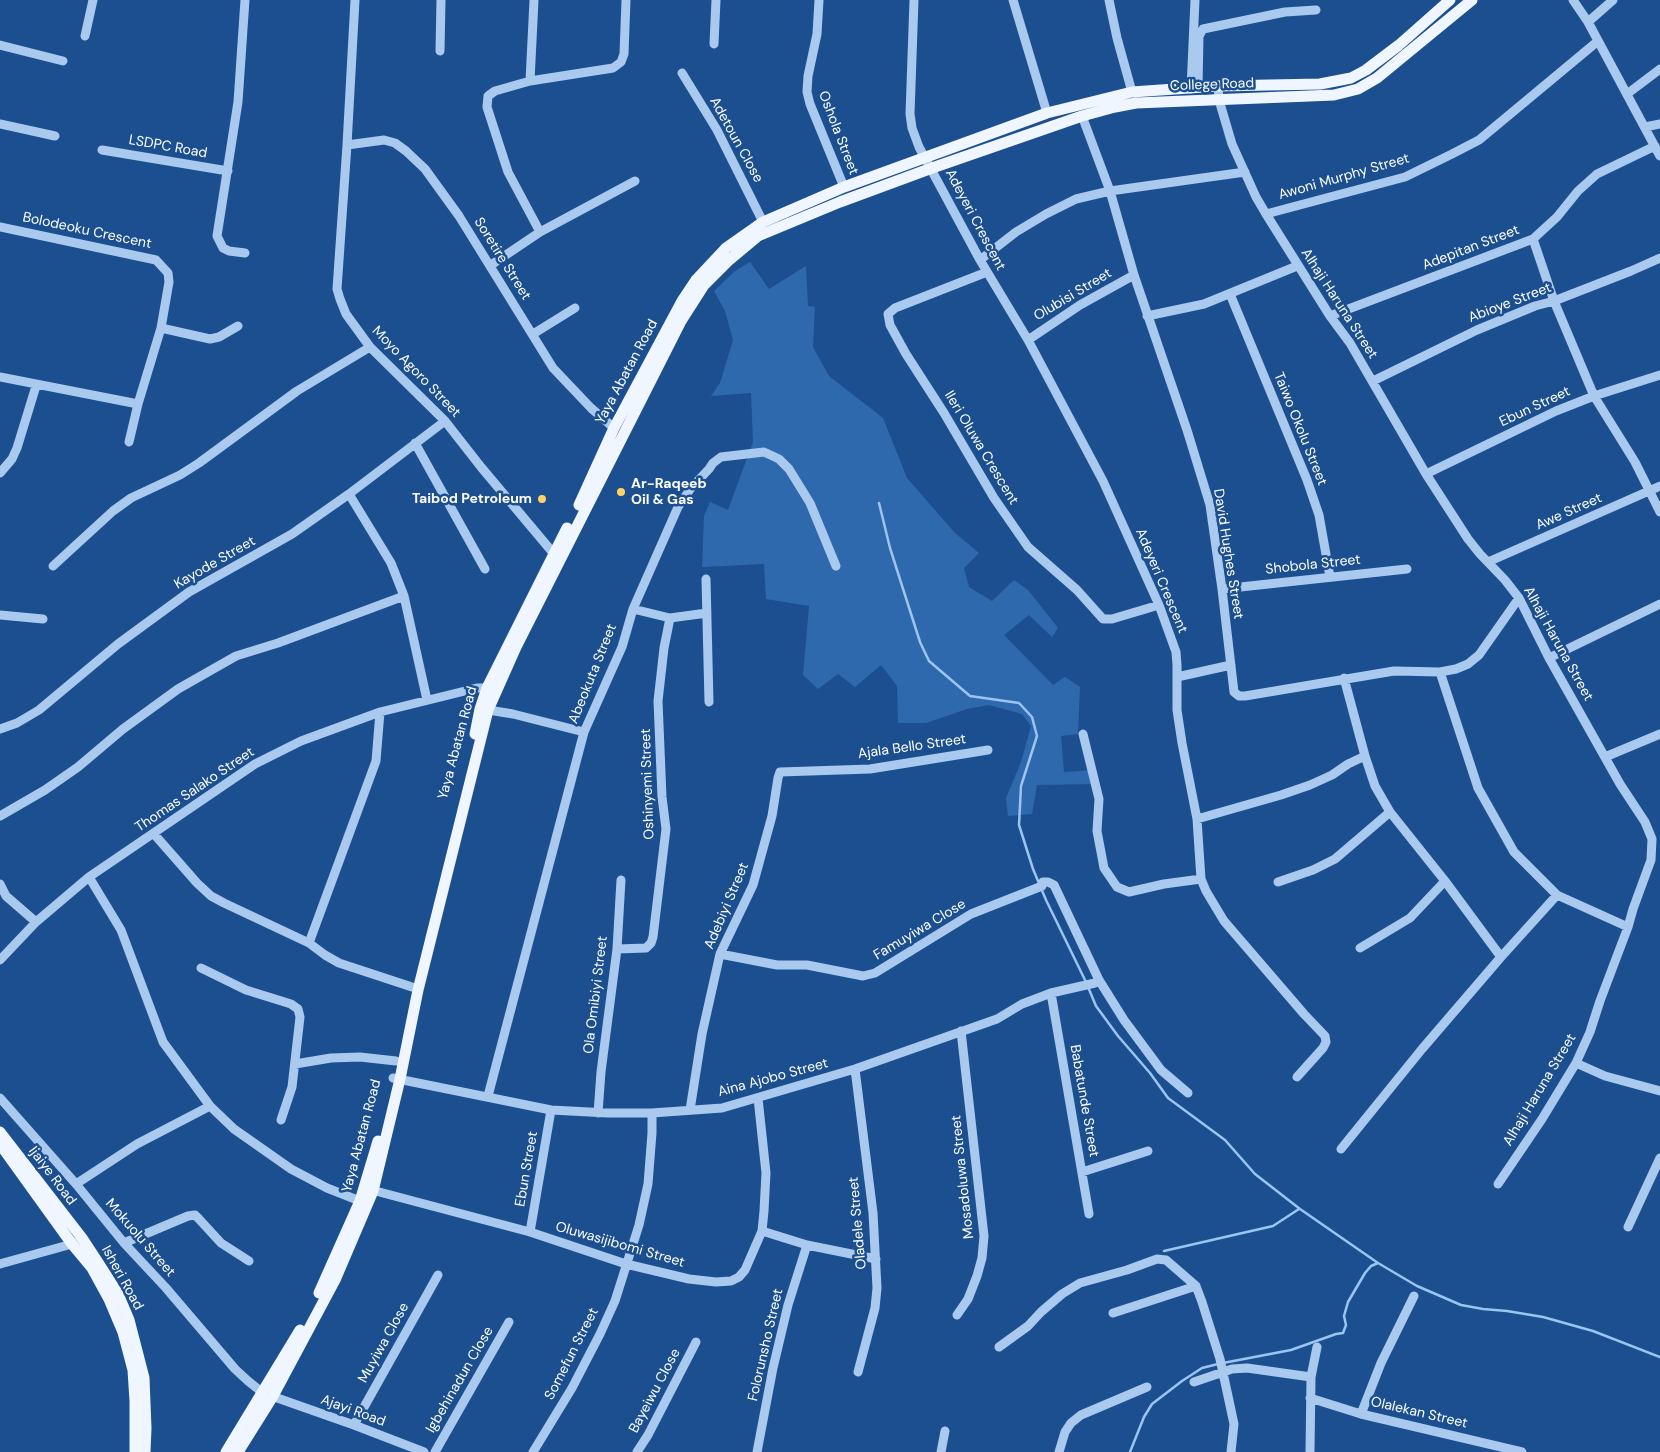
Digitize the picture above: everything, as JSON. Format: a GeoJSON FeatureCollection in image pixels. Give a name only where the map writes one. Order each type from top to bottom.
{"type":"FeatureCollection","features":[{"type":"Feature","properties":{"kind":"main road","name":"College Road"},"geometry":{"type":"LineString","coordinates":[[929,163],[1047,113],[1132,92],[1218,86],[1320,84],[1351,78],[1366,70],[1399,46],[1450,0]]}},
{"type":"Feature","properties":{"kind":"main road","name":"College Road"},"geometry":{"type":"LineString","coordinates":[[929,163],[1082,116],[1136,103],[1334,95],[1358,89],[1377,78],[1472,0]]}},
{"type":"Feature","properties":{"kind":"main road","name":"Yaya Abatan Road"},"geometry":{"type":"LineString","coordinates":[[396,1079],[396,1060],[412,987],[474,738],[484,709],[492,688],[554,554],[581,502],[614,428],[664,332],[696,280],[726,248],[763,222],[844,187],[929,163]]}},
{"type":"Feature","properties":{"kind":"main road","name":"Yaya Abatan Road"},"geometry":{"type":"LineString","coordinates":[[492,688],[516,647],[680,321],[704,285],[728,261],[758,236],[929,163]]}},
{"type":"Feature","properties":{"kind":"main road","name":"Yaya Abatan Road"},"geometry":{"type":"LineString","coordinates":[[238,1452],[323,1286],[369,1190],[484,709]]}},
{"type":"Feature","properties":{"kind":"main road","name":"Ijaiye Road"},"geometry":{"type":"LineString","coordinates":[[0,1132],[77,1241]]}},
{"type":"Feature","properties":{"kind":"main road","name":"Ijaiye Road"},"geometry":{"type":"LineString","coordinates":[[0,1144],[77,1241]]}},
{"type":"Feature","properties":{"kind":"main road","name":"Isheri Road"},"geometry":{"type":"LineString","coordinates":[[77,1241],[105,1291],[123,1332],[133,1370],[135,1452]]}},
{"type":"Feature","properties":{"kind":"main road","name":"Isheri Road"},"geometry":{"type":"LineString","coordinates":[[77,1241],[118,1294],[129,1320],[144,1378],[145,1452]]}},
{"type":"Feature","properties":{"kind":"main road","name":"Yaya Abatan Road"},"geometry":{"type":"LineString","coordinates":[[226,1452],[268,1395]]}},
{"type":"Feature","properties":{"kind":"street"},"geometry":{"type":"LineString","coordinates":[[85,36],[93,0]]}},
{"type":"Feature","properties":{"kind":"street"},"geometry":{"type":"LineString","coordinates":[[245,254],[223,248],[217,236],[238,102],[246,0]]}},
{"type":"Feature","properties":{"kind":"street","name":"Moyo Agoro Street"},"geometry":{"type":"LineString","coordinates":[[355,0],[337,289],[346,314],[370,347],[445,421],[554,554]]}},
{"type":"Feature","properties":{"kind":"street"},"geometry":{"type":"LineString","coordinates":[[440,50],[442,0]]}},
{"type":"Feature","properties":{"kind":"street"},"geometry":{"type":"LineString","coordinates":[[530,81],[534,0]]}},
{"type":"Feature","properties":{"kind":"street"},"geometry":{"type":"LineString","coordinates":[[540,232],[508,172],[487,106],[488,96],[495,91],[530,81],[614,68],[621,62],[624,54],[626,0]]}},
{"type":"Feature","properties":{"kind":"street"},"geometry":{"type":"LineString","coordinates":[[714,44],[716,0]]}},
{"type":"Feature","properties":{"kind":"street","name":"Oshola Street"},"geometry":{"type":"LineString","coordinates":[[819,0],[817,34],[808,76],[807,92],[810,104],[844,187]]}},
{"type":"Feature","properties":{"kind":"street","name":"Adeyeri Crescent"},"geometry":{"type":"LineString","coordinates":[[914,0],[910,114],[912,128],[919,147],[980,260],[1028,340],[1103,481],[1159,606],[1176,652],[1177,710],[1197,820],[1201,879],[1224,922],[1325,1036],[1326,1042],[1323,1048],[1297,1077]]}},
{"type":"Feature","properties":{"kind":"street"},"geometry":{"type":"LineString","coordinates":[[1013,0],[1047,113]]}},
{"type":"Feature","properties":{"kind":"street"},"geometry":{"type":"LineString","coordinates":[[1109,0],[1132,92]]}},
{"type":"Feature","properties":{"kind":"street"},"geometry":{"type":"LineString","coordinates":[[1194,88],[1196,0]]}},
{"type":"Feature","properties":{"kind":"street"},"geometry":{"type":"LineString","coordinates":[[1573,0],[1588,22],[1660,156]]}},
{"type":"Feature","properties":{"kind":"street"},"geometry":{"type":"LineString","coordinates":[[1588,22],[1613,0]]}},
{"type":"Feature","properties":{"kind":"street"},"geometry":{"type":"LineString","coordinates":[[1194,88],[1199,36],[1206,28],[1285,12],[1316,10]]}},
{"type":"Feature","properties":{"kind":"street","name":"Awoni Murphy Street"},"geometry":{"type":"LineString","coordinates":[[1266,214],[1405,176],[1452,154],[1478,140],[1598,41]]}},
{"type":"Feature","properties":{"kind":"street"},"geometry":{"type":"LineString","coordinates":[[0,46],[63,61]]}},
{"type":"Feature","properties":{"kind":"street"},"geometry":{"type":"LineString","coordinates":[[1627,94],[1660,69]]}},
{"type":"Feature","properties":{"kind":"street","name":"Adetoun Close"},"geometry":{"type":"LineString","coordinates":[[682,74],[718,130],[763,222]]}},
{"type":"Feature","properties":{"kind":"street","name":"Alhaji Haruna Street"},"geometry":{"type":"LineString","coordinates":[[1218,86],[1219,100],[1232,144],[1256,197],[1297,266],[1350,343],[1426,474],[1468,539],[1519,598],[1549,658],[1620,784],[1645,822],[1652,839],[1651,860],[1590,1032],[1576,1063],[1542,1119],[1498,1184]]}},
{"type":"Feature","properties":{"kind":"street","name":"David Hughes Street"},"geometry":{"type":"LineString","coordinates":[[1082,116],[1110,192],[1147,316],[1187,430],[1210,505],[1234,692],[1238,696],[1394,670],[1440,672],[1456,669],[1468,664],[1479,655],[1519,598]]}},
{"type":"Feature","properties":{"kind":"street"},"geometry":{"type":"LineString","coordinates":[[0,124],[56,136]]}},
{"type":"Feature","properties":{"kind":"street"},"geometry":{"type":"LineString","coordinates":[[1645,127],[1660,124]]}},
{"type":"Feature","properties":{"kind":"street","name":"Soretire Street"},"geometry":{"type":"LineString","coordinates":[[347,145],[384,140],[395,143],[425,169],[491,265],[553,368],[591,408],[614,428]]}},
{"type":"Feature","properties":{"kind":"street","name":"Adepitan Street"},"geometry":{"type":"LineString","coordinates":[[1330,316],[1534,239],[1557,217],[1578,191],[1597,174],[1655,146]]}},
{"type":"Feature","properties":{"kind":"street","name":"LSDPC Road"},"geometry":{"type":"LineString","coordinates":[[102,150],[228,171]]}},
{"type":"Feature","properties":{"kind":"street"},"geometry":{"type":"LineString","coordinates":[[980,260],[999,244],[1046,214],[1076,199],[1110,192],[1245,172]]}},
{"type":"Feature","properties":{"kind":"street"},"geometry":{"type":"LineString","coordinates":[[491,265],[540,232],[635,181]]}},
{"type":"Feature","properties":{"kind":"street","name":"Bolodeoku Crescent"},"geometry":{"type":"LineString","coordinates":[[0,226],[156,260],[168,273],[169,282],[161,328],[138,404],[129,442]]}},
{"type":"Feature","properties":{"kind":"street"},"geometry":{"type":"LineString","coordinates":[[1534,239],[1554,301],[1594,396],[1622,439],[1660,512]]}},
{"type":"Feature","properties":{"kind":"street","name":"Abioye Street"},"geometry":{"type":"LineString","coordinates":[[1373,381],[1477,330],[1660,258]]}},
{"type":"Feature","properties":{"kind":"street"},"geometry":{"type":"LineString","coordinates":[[1147,316],[1204,304],[1297,266]]}},
{"type":"Feature","properties":{"kind":"street","name":"Ileri Oluwa Crescent"},"geometry":{"type":"LineString","coordinates":[[987,272],[895,308],[888,314],[890,324],[906,354],[944,413],[994,498],[1028,547],[1077,590],[1103,619],[1112,620],[1159,606]]}},
{"type":"Feature","properties":{"kind":"street","name":"Olubisi Street"},"geometry":{"type":"LineString","coordinates":[[1028,340],[1080,305],[1134,275]]}},
{"type":"Feature","properties":{"kind":"street","name":"Taiwo Okolu Street"},"geometry":{"type":"LineString","coordinates":[[1230,294],[1319,515],[1330,577]]}},
{"type":"Feature","properties":{"kind":"street"},"geometry":{"type":"LineString","coordinates":[[533,334],[575,308]]}},
{"type":"Feature","properties":{"kind":"street"},"geometry":{"type":"LineString","coordinates":[[161,328],[210,339],[219,337],[238,326]]}},
{"type":"Feature","properties":{"kind":"street"},"geometry":{"type":"LineString","coordinates":[[53,566],[131,498],[180,475],[199,463],[297,391],[370,347]]}},
{"type":"Feature","properties":{"kind":"street","name":"Ebun Street"},"geometry":{"type":"LineString","coordinates":[[1426,474],[1556,411],[1594,396],[1660,375]]}},
{"type":"Feature","properties":{"kind":"street"},"geometry":{"type":"LineString","coordinates":[[0,377],[36,386],[138,404]]}},
{"type":"Feature","properties":{"kind":"street"},"geometry":{"type":"LineString","coordinates":[[0,473],[12,459],[17,448],[36,386]]}},
{"type":"Feature","properties":{"kind":"street","name":"Kayode Street"},"geometry":{"type":"LineString","coordinates":[[0,729],[17,723],[40,710],[118,644],[189,592],[292,534],[349,494],[445,421]]}},
{"type":"Feature","properties":{"kind":"street"},"geometry":{"type":"LineString","coordinates":[[415,443],[485,569]]}},
{"type":"Feature","properties":{"kind":"street","name":"Abeokuta Street"},"geometry":{"type":"LineString","coordinates":[[488,1096],[584,732],[622,647],[633,609],[678,508],[691,488],[713,463],[721,457],[764,452],[779,459],[789,469],[810,502],[836,566]]}},
{"type":"Feature","properties":{"kind":"street","name":"Awe Street"},"geometry":{"type":"LineString","coordinates":[[1488,562],[1660,486]]}},
{"type":"Feature","properties":{"kind":"street"},"geometry":{"type":"LineString","coordinates":[[349,494],[391,563],[404,596],[427,700]]}},
{"type":"Feature","properties":{"kind":"street","name":"Shobola Street"},"geometry":{"type":"LineString","coordinates":[[1222,589],[1407,569]]}},
{"type":"Feature","properties":{"kind":"street"},"geometry":{"type":"LineString","coordinates":[[706,579],[709,702]]}},
{"type":"Feature","properties":{"kind":"street"},"geometry":{"type":"LineString","coordinates":[[0,816],[38,795],[78,767],[178,689],[236,656],[278,643],[404,596]]}},
{"type":"Feature","properties":{"kind":"street"},"geometry":{"type":"LineString","coordinates":[[1549,658],[1660,604]]}},
{"type":"Feature","properties":{"kind":"street"},"geometry":{"type":"LineString","coordinates":[[633,609],[670,618],[707,613]]}},
{"type":"Feature","properties":{"kind":"street"},"geometry":{"type":"LineString","coordinates":[[0,614],[43,619]]}},
{"type":"Feature","properties":{"kind":"street","name":"Oshinyemi Street"},"geometry":{"type":"LineString","coordinates":[[617,949],[646,948],[654,937],[666,829],[662,797],[658,701],[664,648],[670,618]]}},
{"type":"Feature","properties":{"kind":"street"},"geometry":{"type":"LineString","coordinates":[[1177,677],[1231,665]]}},
{"type":"Feature","properties":{"kind":"street"},"geometry":{"type":"LineString","coordinates":[[1440,672],[1478,788],[1514,852],[1557,895],[1628,927]]}},
{"type":"Feature","properties":{"kind":"street"},"geometry":{"type":"LineString","coordinates":[[1344,678],[1375,786],[1390,812],[1445,881],[1501,957]]}},
{"type":"Feature","properties":{"kind":"street","name":"Thomas Salako Street"},"geometry":{"type":"LineString","coordinates":[[0,960],[36,922],[89,877],[255,764],[301,741],[380,712],[469,690],[492,688]]}},
{"type":"Feature","properties":{"kind":"street"},"geometry":{"type":"LineString","coordinates":[[484,709],[514,714],[584,732]]}},
{"type":"Feature","properties":{"kind":"street"},"geometry":{"type":"LineString","coordinates":[[309,943],[376,760],[380,712]]}},
{"type":"Feature","properties":{"kind":"street"},"geometry":{"type":"LineString","coordinates":[[1083,734],[1099,799],[1097,831],[1104,868],[1117,887],[1129,892],[1164,884],[1201,879]]}},
{"type":"Feature","properties":{"kind":"street"},"geometry":{"type":"LineString","coordinates":[[1606,757],[1660,734]]}},
{"type":"Feature","properties":{"kind":"street","name":"Ajala Bello Street"},"geometry":{"type":"LineString","coordinates":[[780,772],[870,769],[988,750]]}},
{"type":"Feature","properties":{"kind":"street"},"geometry":{"type":"LineString","coordinates":[[1197,820],[1310,785],[1365,756]]}},
{"type":"Feature","properties":{"kind":"street","name":"Adebiyi Street"},"geometry":{"type":"LineString","coordinates":[[690,1110],[702,1034],[720,954],[753,885],[772,816],[780,772]]}},
{"type":"Feature","properties":{"kind":"street"},"geometry":{"type":"LineString","coordinates":[[1278,882],[1313,870],[1335,859],[1390,812]]}},
{"type":"Feature","properties":{"kind":"street"},"geometry":{"type":"LineString","coordinates":[[154,834],[196,883],[211,896],[309,943],[339,963],[412,987]]}},
{"type":"Feature","properties":{"kind":"street"},"geometry":{"type":"LineString","coordinates":[[89,877],[121,930],[163,1042],[210,1106],[234,1129],[291,1169],[327,1188],[364,1203]]}},
{"type":"Feature","properties":{"kind":"street","name":"Ola Omibiyi Street"},"geometry":{"type":"LineString","coordinates":[[598,1113],[601,1072],[617,949],[621,880]]}},
{"type":"Feature","properties":{"kind":"street"},"geometry":{"type":"LineString","coordinates":[[1360,948],[1410,918],[1445,881]]}},
{"type":"Feature","properties":{"kind":"street","name":"Famuyiwa Close"},"geometry":{"type":"LineString","coordinates":[[720,954],[777,965],[808,964],[863,976],[874,973],[972,914],[1048,882],[1054,885],[1068,913],[1097,981]]}},
{"type":"Feature","properties":{"kind":"street"},"geometry":{"type":"LineString","coordinates":[[0,884],[6,896],[36,922]]}},
{"type":"Feature","properties":{"kind":"street"},"geometry":{"type":"LineString","coordinates":[[1341,1149],[1422,1049],[1557,895]]}},
{"type":"Feature","properties":{"kind":"street"},"geometry":{"type":"LineString","coordinates":[[201,968],[246,990],[291,1004],[298,1009],[300,1017],[292,1086],[281,1120]]}},
{"type":"Feature","properties":{"kind":"street"},"geometry":{"type":"LineString","coordinates":[[1097,981],[1161,1070],[1188,1093]]}},
{"type":"Feature","properties":{"kind":"street","name":"Aina Ajobo Street"},"geometry":{"type":"LineString","coordinates":[[396,1079],[551,1110],[598,1113],[652,1113],[722,1108],[855,1070],[997,1019],[1022,1004],[1051,993],[1097,981]]}},
{"type":"Feature","properties":{"kind":"street","name":"Babatunde Street"},"geometry":{"type":"LineString","coordinates":[[1051,993],[1089,1214]]}},
{"type":"Feature","properties":{"kind":"street","name":"Mosadoluwa Street"},"geometry":{"type":"LineString","coordinates":[[957,1316],[968,1299],[977,1276],[982,1258],[984,1236],[961,1031]]}},
{"type":"Feature","properties":{"kind":"street"},"geometry":{"type":"LineString","coordinates":[[295,1064],[331,1058],[360,1057],[396,1060]]}},
{"type":"Feature","properties":{"kind":"street"},"geometry":{"type":"LineString","coordinates":[[1576,1063],[1605,1076],[1660,1091]]}},
{"type":"Feature","properties":{"kind":"street","name":"Oladele Street"},"geometry":{"type":"LineString","coordinates":[[855,1070],[873,1213],[877,1288],[858,1372]]}},
{"type":"Feature","properties":{"kind":"street","name":"Mokuolu Street"},"geometry":{"type":"LineString","coordinates":[[0,1098],[235,1369],[268,1395]]}},
{"type":"Feature","properties":{"kind":"street","name":"Oluwasijibomi Street"},"geometry":{"type":"LineString","coordinates":[[369,1190],[530,1232],[626,1264],[689,1279],[716,1282],[731,1281],[739,1277],[745,1270],[762,1231],[766,1173],[758,1098]]}},
{"type":"Feature","properties":{"kind":"street"},"geometry":{"type":"LineString","coordinates":[[76,1184],[137,1144],[210,1106]]}},
{"type":"Feature","properties":{"kind":"street","name":"Ebun Street"},"geometry":{"type":"LineString","coordinates":[[530,1232],[551,1110]]}},
{"type":"Feature","properties":{"kind":"street","name":"Somefun Street"},"geometry":{"type":"LineString","coordinates":[[534,1452],[572,1388],[615,1301],[639,1225],[648,1184],[652,1113]]}},
{"type":"Feature","properties":{"kind":"street"},"geometry":{"type":"LineString","coordinates":[[1082,1172],[1148,1151]]}},
{"type":"Feature","properties":{"kind":"street"},"geometry":{"type":"LineString","coordinates":[[1628,1227],[1660,1158]]}},
{"type":"Feature","properties":{"kind":"street"},"geometry":{"type":"LineString","coordinates":[[124,1243],[194,1215],[222,1243],[249,1262]]}},
{"type":"Feature","properties":{"kind":"street"},"geometry":{"type":"LineString","coordinates":[[762,1231],[807,1245],[876,1259]]}},
{"type":"Feature","properties":{"kind":"street"},"geometry":{"type":"LineString","coordinates":[[0,1264],[77,1241]]}},
{"type":"Feature","properties":{"kind":"street","name":"Folorunsho Street"},"geometry":{"type":"LineString","coordinates":[[757,1452],[773,1368],[788,1304],[807,1245]]}},
{"type":"Feature","properties":{"kind":"street"},"geometry":{"type":"LineString","coordinates":[[999,1347],[1028,1326],[1062,1294],[1080,1283],[1127,1270],[1157,1259],[1166,1260],[1196,1286],[1221,1365],[1234,1424],[1231,1452]]}},
{"type":"Feature","properties":{"kind":"street","name":"Muyiwa Close"},"geometry":{"type":"LineString","coordinates":[[354,1425],[438,1275]]}},
{"type":"Feature","properties":{"kind":"street"},"geometry":{"type":"LineString","coordinates":[[1114,1313],[1196,1286]]}},
{"type":"Feature","properties":{"kind":"street"},"geometry":{"type":"LineString","coordinates":[[1361,1414],[1381,1364],[1414,1296]]}},
{"type":"Feature","properties":{"kind":"street","name":"Igbehinadun Close"},"geometry":{"type":"LineString","coordinates":[[435,1452],[509,1322]]}},
{"type":"Feature","properties":{"kind":"street","name":"Bayeiwu Close"},"geometry":{"type":"LineString","coordinates":[[637,1452],[648,1435],[696,1342]]}},
{"type":"Feature","properties":{"kind":"street"},"geometry":{"type":"LineString","coordinates":[[1310,1452],[1311,1377],[1317,1348]]}},
{"type":"Feature","properties":{"kind":"street"},"geometry":{"type":"LineString","coordinates":[[1194,1382],[1221,1365],[1232,1368],[1247,1368],[1311,1377]]}},
{"type":"Feature","properties":{"kind":"street"},"geometry":{"type":"LineString","coordinates":[[1059,1452],[1065,1432],[1071,1423],[1082,1415],[1147,1387]]}},
{"type":"Feature","properties":{"kind":"street","name":"Ajayi Road"},"geometry":{"type":"LineString","coordinates":[[268,1395],[354,1425],[419,1451]]}},
{"type":"Feature","properties":{"kind":"street","name":"Olalekan Street"},"geometry":{"type":"LineString","coordinates":[[1310,1398],[1361,1414],[1522,1452]]}},
{"type":"Feature","properties":{"kind":"street"},"geometry":{"type":"LineString","coordinates":[[941,1452],[945,1431]]}},
{"type":"Feature","properties":{"kind":"shaded area"},"geometry":{"type":"Polygon","coordinates":[[[750,262],[769,289],[806,266],[808,306],[815,307],[813,347],[829,376],[883,418],[907,478],[955,533],[979,553],[964,568],[969,587],[992,601],[1014,580],[1028,590],[1058,628],[1052,637],[1029,615],[1004,635],[1053,685],[1065,677],[1080,687],[1078,734],[1061,736],[1064,772],[1093,770],[1094,784],[1037,785],[1032,814],[1008,816],[1006,798],[1021,762],[1031,726],[1022,714],[989,705],[967,709],[926,723],[898,723],[897,686],[881,665],[855,687],[838,674],[818,689],[803,675],[809,606],[766,599],[764,564],[702,567],[704,516],[710,502],[728,510],[753,442],[751,393],[711,396],[720,383],[733,340],[725,311],[714,291],[735,271],[750,262]]]}},
{"type":"Feature","properties":{"kind":"waterway"},"geometry":{"type":"LineString","coordinates":[[879,503],[890,548],[920,642],[929,661],[970,696],[1019,703],[1032,717],[1037,736],[1021,786],[1019,825],[1033,869],[1046,900],[1086,982]]}},
{"type":"Feature","properties":{"kind":"waterway"},"geometry":{"type":"LineString","coordinates":[[1088,987],[1096,1006],[1168,1098],[1225,1140],[1255,1174],[1300,1209],[1378,1263],[1417,1286],[1461,1305],[1543,1317],[1593,1331],[1660,1357]]}},
{"type":"Feature","properties":{"kind":"waterway"},"geometry":{"type":"LineString","coordinates":[[1164,1251],[1273,1226],[1299,1209]]}},
{"type":"Feature","properties":{"kind":"waterway"},"geometry":{"type":"LineString","coordinates":[[1223,1363],[1291,1350],[1343,1333],[1346,1325],[1344,1316],[1348,1302],[1365,1273],[1371,1266],[1378,1263]]}},
{"type":"Feature","properties":{"kind":"waterway"},"geometry":{"type":"LineString","coordinates":[[1130,1452],[1144,1417],[1152,1404],[1202,1368],[1218,1364]]}},
{"type":"Feature","properties":{"kind":"place","name":"Ar-Raqeeb Oil & Gas"},"geometry":{"type":"Point","coordinates":[621,492]}},
{"type":"Feature","properties":{"kind":"place","name":"Taibod Petroleum"},"geometry":{"type":"Point","coordinates":[542,499]}}]}
